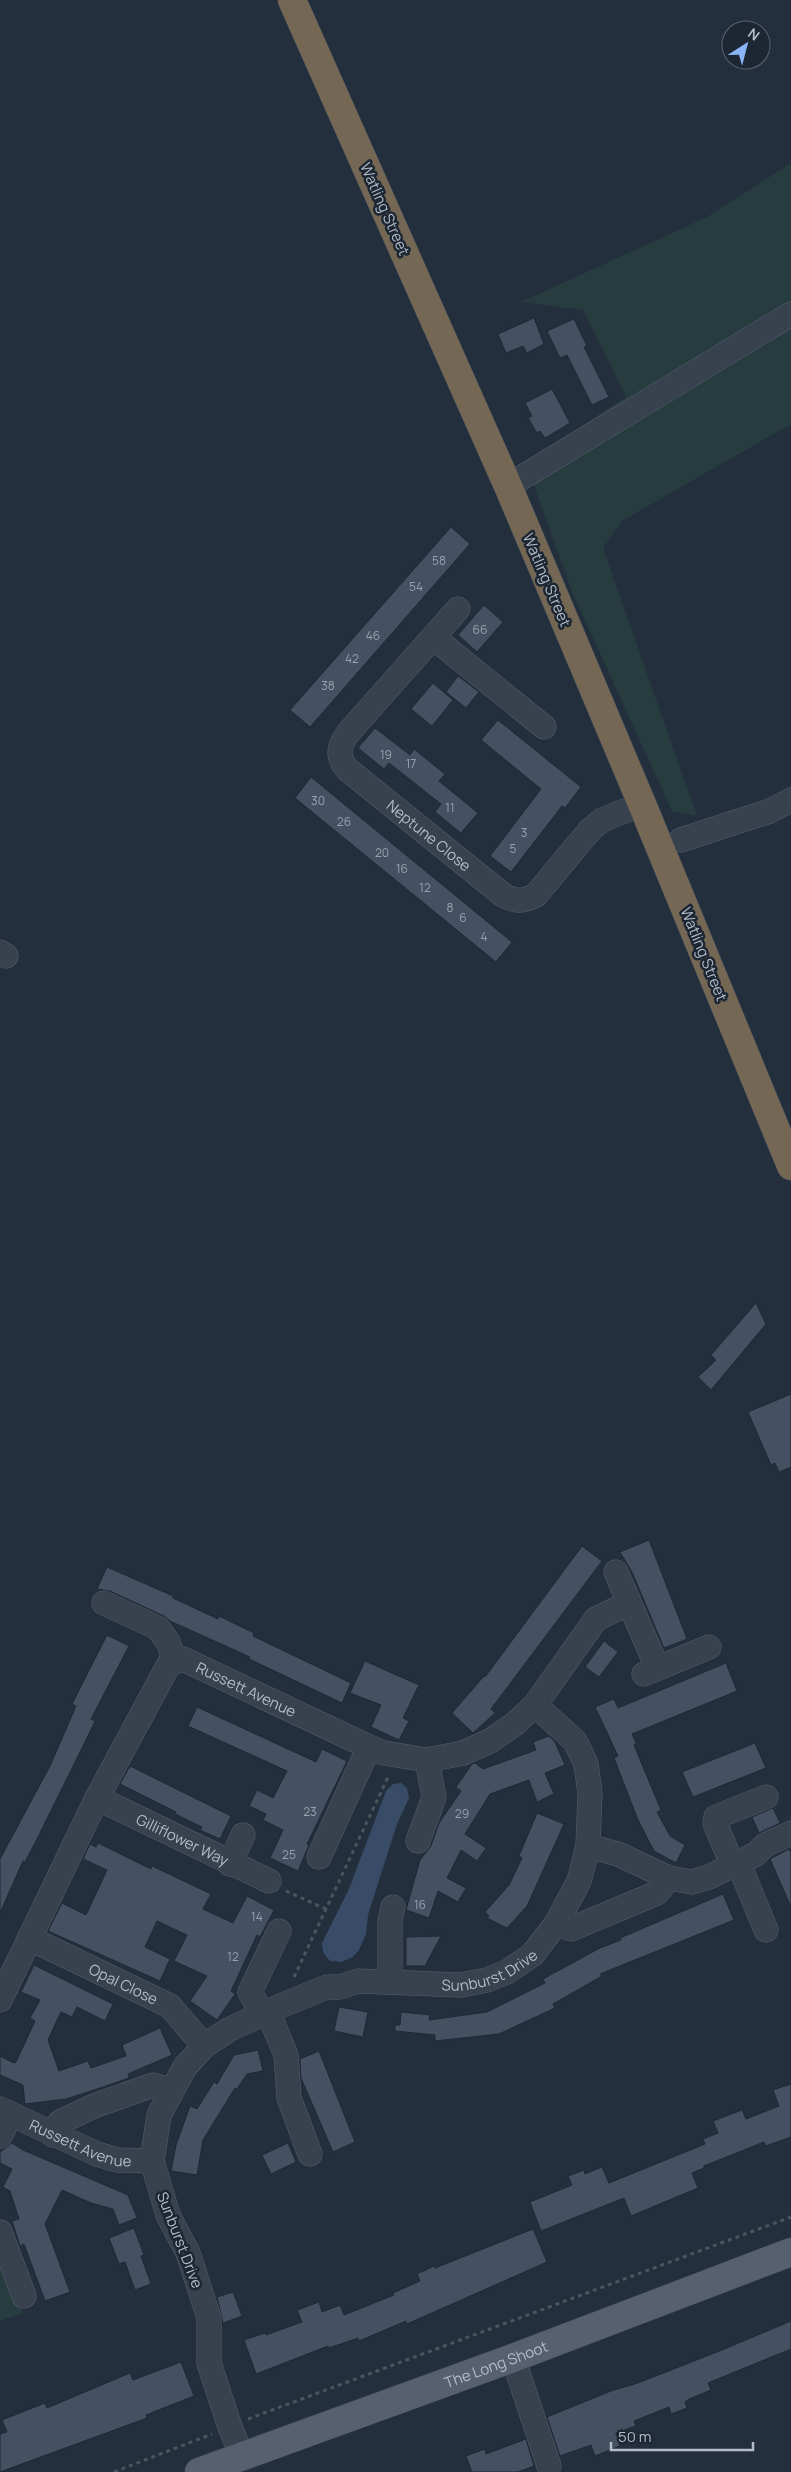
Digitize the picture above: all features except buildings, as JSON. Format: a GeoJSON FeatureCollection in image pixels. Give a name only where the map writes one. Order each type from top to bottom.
{"type":"FeatureCollection","features":[{"type":"Feature","properties":{"kind":"highway","name":"Watling Street"},"geometry":{"type":"LineString","coordinates":[[292,0],[508,486],[642,804],[791,1166]]}},
{"type":"Feature","properties":{"kind":"main road","name":"The Long Shoot"},"geometry":{"type":"LineString","coordinates":[[199,2472],[513,2358],[791,2252]]}},
{"type":"Feature","properties":{"kind":"street"},"geometry":{"type":"LineString","coordinates":[[508,486],[791,314]]}},
{"type":"Feature","properties":{"kind":"street","name":"Neptune Close"},"geometry":{"type":"LineString","coordinates":[[458,609],[348,733],[341,744],[339,753],[347,769],[514,901],[526,900],[536,895],[590,830],[602,820],[642,804]]}},
{"type":"Feature","properties":{"kind":"street"},"geometry":{"type":"LineString","coordinates":[[434,638],[544,727]]}},
{"type":"Feature","properties":{"kind":"street"},"geometry":{"type":"LineString","coordinates":[[681,840],[770,811],[791,800]]}},
{"type":"Feature","properties":{"kind":"street"},"geometry":{"type":"LineString","coordinates":[[616,1572],[647,1643],[650,1670],[709,1647]]}},
{"type":"Feature","properties":{"kind":"street"},"geometry":{"type":"LineString","coordinates":[[104,1602],[158,1628],[168,1642],[175,1660]]}},
{"type":"Feature","properties":{"kind":"street","name":"Russett Avenue"},"geometry":{"type":"LineString","coordinates":[[0,2000],[97,1798],[164,1670],[175,1660],[183,1659],[369,1747],[397,1756],[427,1760],[462,1753],[490,1742],[516,1723],[535,1705],[596,1619],[629,1603]]}},
{"type":"Feature","properties":{"kind":"street","name":"Sunburst Drive"},"geometry":{"type":"LineString","coordinates":[[242,2456],[208,2362],[209,2318],[188,2253],[168,2215],[152,2161],[158,2115],[185,2067],[204,2046],[230,2029],[270,2010],[327,1987],[340,1987],[358,1982],[460,1985],[487,1980],[507,1972],[532,1955],[556,1924],[579,1881],[588,1846],[590,1793],[586,1764],[575,1741],[535,1705]]}},
{"type":"Feature","properties":{"kind":"street"},"geometry":{"type":"LineString","coordinates":[[319,1857],[369,1747]]}},
{"type":"Feature","properties":{"kind":"street"},"geometry":{"type":"LineString","coordinates":[[418,1841],[434,1798],[427,1760]]}},
{"type":"Feature","properties":{"kind":"street"},"geometry":{"type":"LineString","coordinates":[[766,1797],[716,1817],[715,1823],[742,1860],[766,1930]]}},
{"type":"Feature","properties":{"kind":"street","name":"Gilliflower Way"},"geometry":{"type":"LineString","coordinates":[[97,1798],[230,1864],[269,1881]]}},
{"type":"Feature","properties":{"kind":"street"},"geometry":{"type":"LineString","coordinates":[[588,1846],[618,1854],[669,1878],[692,1882],[709,1877],[742,1860],[765,1845],[791,1833]]}},
{"type":"Feature","properties":{"kind":"street"},"geometry":{"type":"LineString","coordinates":[[230,1864],[243,1835]]}},
{"type":"Feature","properties":{"kind":"street"},"geometry":{"type":"LineString","coordinates":[[556,1924],[571,1930],[657,1893],[669,1878]]}},
{"type":"Feature","properties":{"kind":"street"},"geometry":{"type":"LineString","coordinates":[[390,1982],[390,1921],[393,1907]]}},
{"type":"Feature","properties":{"kind":"street"},"geometry":{"type":"LineString","coordinates":[[279,1931],[250,1992],[270,2010],[286,2055],[289,2098],[310,2154]]}},
{"type":"Feature","properties":{"kind":"street","name":"Opal Close"},"geometry":{"type":"LineString","coordinates":[[29,1938],[170,2006],[204,2046]]}},
{"type":"Feature","properties":{"kind":"street"},"geometry":{"type":"LineString","coordinates":[[52,2135],[60,2122],[94,2106],[153,2085],[171,2090]]}},
{"type":"Feature","properties":{"kind":"street","name":"Russett Avenue"},"geometry":{"type":"LineString","coordinates":[[0,2136],[6,2112],[52,2135],[117,2160],[152,2161]]}},
{"type":"Feature","properties":{"kind":"street"},"geometry":{"type":"LineString","coordinates":[[0,2232],[24,2296]]}},
{"type":"Feature","properties":{"kind":"street"},"geometry":{"type":"LineString","coordinates":[[513,2358],[549,2466]]}},
{"type":"Feature","properties":{"kind":"path"},"geometry":{"type":"LineString","coordinates":[[270,2010],[326,1909],[397,1756]]}},
{"type":"Feature","properties":{"kind":"path"},"geometry":{"type":"LineString","coordinates":[[269,1881],[278,1888],[326,1909]]}},
{"type":"Feature","properties":{"kind":"path"},"geometry":{"type":"LineString","coordinates":[[114,2472],[791,2217]]}},
{"type":"Feature","properties":{"kind":"green space"},"geometry":{"type":"Polygon","coordinates":[[[791,163],[791,424],[622,521],[603,548],[697,816],[672,811],[572,592],[526,463],[626,397],[583,310],[521,302],[707,217],[791,163]]]}},
{"type":"Feature","properties":{"kind":"green space"},"geometry":{"type":"Polygon","coordinates":[[[0,2256],[23,2313],[0,2321],[0,2256]]]}},
{"type":"Feature","properties":{"kind":"water"},"geometry":{"type":"Polygon","coordinates":[[[401,1783],[407,1788],[409,1798],[397,1824],[368,1915],[366,1934],[359,1950],[353,1957],[341,1962],[330,1961],[323,1952],[322,1943],[349,1889],[386,1791],[393,1784],[401,1783]]]}}]}
